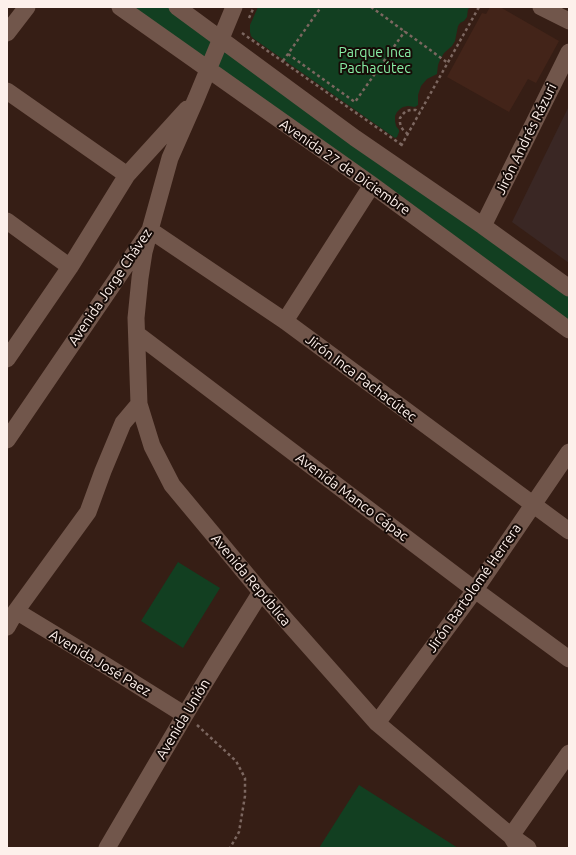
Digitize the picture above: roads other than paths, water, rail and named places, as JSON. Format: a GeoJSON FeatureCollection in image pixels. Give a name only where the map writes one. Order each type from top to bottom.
{"type":"FeatureCollection","features":[{"type":"Feature","properties":{"kind":"street"},"geometry":{"type":"LineString","coordinates":[[7,33],[27,7]]}},
{"type":"Feature","properties":{"kind":"street","name":"Avenida 27 de Diciembre"},"geometry":{"type":"LineString","coordinates":[[120,7],[372,185],[569,330]]}},
{"type":"Feature","properties":{"kind":"street"},"geometry":{"type":"LineString","coordinates":[[177,7],[355,138],[483,226],[569,288]]}},
{"type":"Feature","properties":{"kind":"street","name":"Avenida Jorge Chávez"},"geometry":{"type":"LineString","coordinates":[[7,440],[150,230],[170,158],[234,7]]}},
{"type":"Feature","properties":{"kind":"street"},"geometry":{"type":"LineString","coordinates":[[541,7],[569,21]]}},
{"type":"Feature","properties":{"kind":"street","name":"Jirón Andrés Rázuri"},"geometry":{"type":"LineString","coordinates":[[483,226],[569,52]]}},
{"type":"Feature","properties":{"kind":"street"},"geometry":{"type":"LineString","coordinates":[[7,91],[127,175]]}},
{"type":"Feature","properties":{"kind":"street","name":"Avenida Jorge Chávez"},"geometry":{"type":"LineString","coordinates":[[7,359],[70,267],[127,175],[196,99]]}},
{"type":"Feature","properties":{"kind":"street"},"geometry":{"type":"LineString","coordinates":[[285,321],[372,185]]}},
{"type":"Feature","properties":{"kind":"street"},"geometry":{"type":"LineString","coordinates":[[7,221],[70,267]]}},
{"type":"Feature","properties":{"kind":"street","name":"Jirón Inca Pachacútec"},"geometry":{"type":"LineString","coordinates":[[150,230],[285,321],[569,531]]}},
{"type":"Feature","properties":{"kind":"street","name":"Avenida República"},"geometry":{"type":"LineString","coordinates":[[150,230],[144,252],[136,318],[139,404],[152,446],[172,485],[261,592],[377,723],[515,842],[528,848]]}},
{"type":"Feature","properties":{"kind":"street","name":"Avenida Manco Cápac"},"geometry":{"type":"LineString","coordinates":[[137,334],[474,590],[569,659]]}},
{"type":"Feature","properties":{"kind":"street"},"geometry":{"type":"LineString","coordinates":[[7,627],[16,611],[88,512],[123,423],[139,404]]}},
{"type":"Feature","properties":{"kind":"street","name":"Jirón Bartolomé Herrera"},"geometry":{"type":"LineString","coordinates":[[377,723],[474,590],[569,452]]}},
{"type":"Feature","properties":{"kind":"street","name":"Avenida Unión"},"geometry":{"type":"LineString","coordinates":[[107,848],[185,714],[261,592]]}},
{"type":"Feature","properties":{"kind":"street","name":"Avenida José Paez"},"geometry":{"type":"LineString","coordinates":[[16,611],[185,714]]}},
{"type":"Feature","properties":{"kind":"street"},"geometry":{"type":"LineString","coordinates":[[515,842],[569,753]]}},
{"type":"Feature","properties":{"kind":"park label","name":"Parque Inca Pachacútec"},"geometry":{"type":"Point","coordinates":[375,60]}}]}
